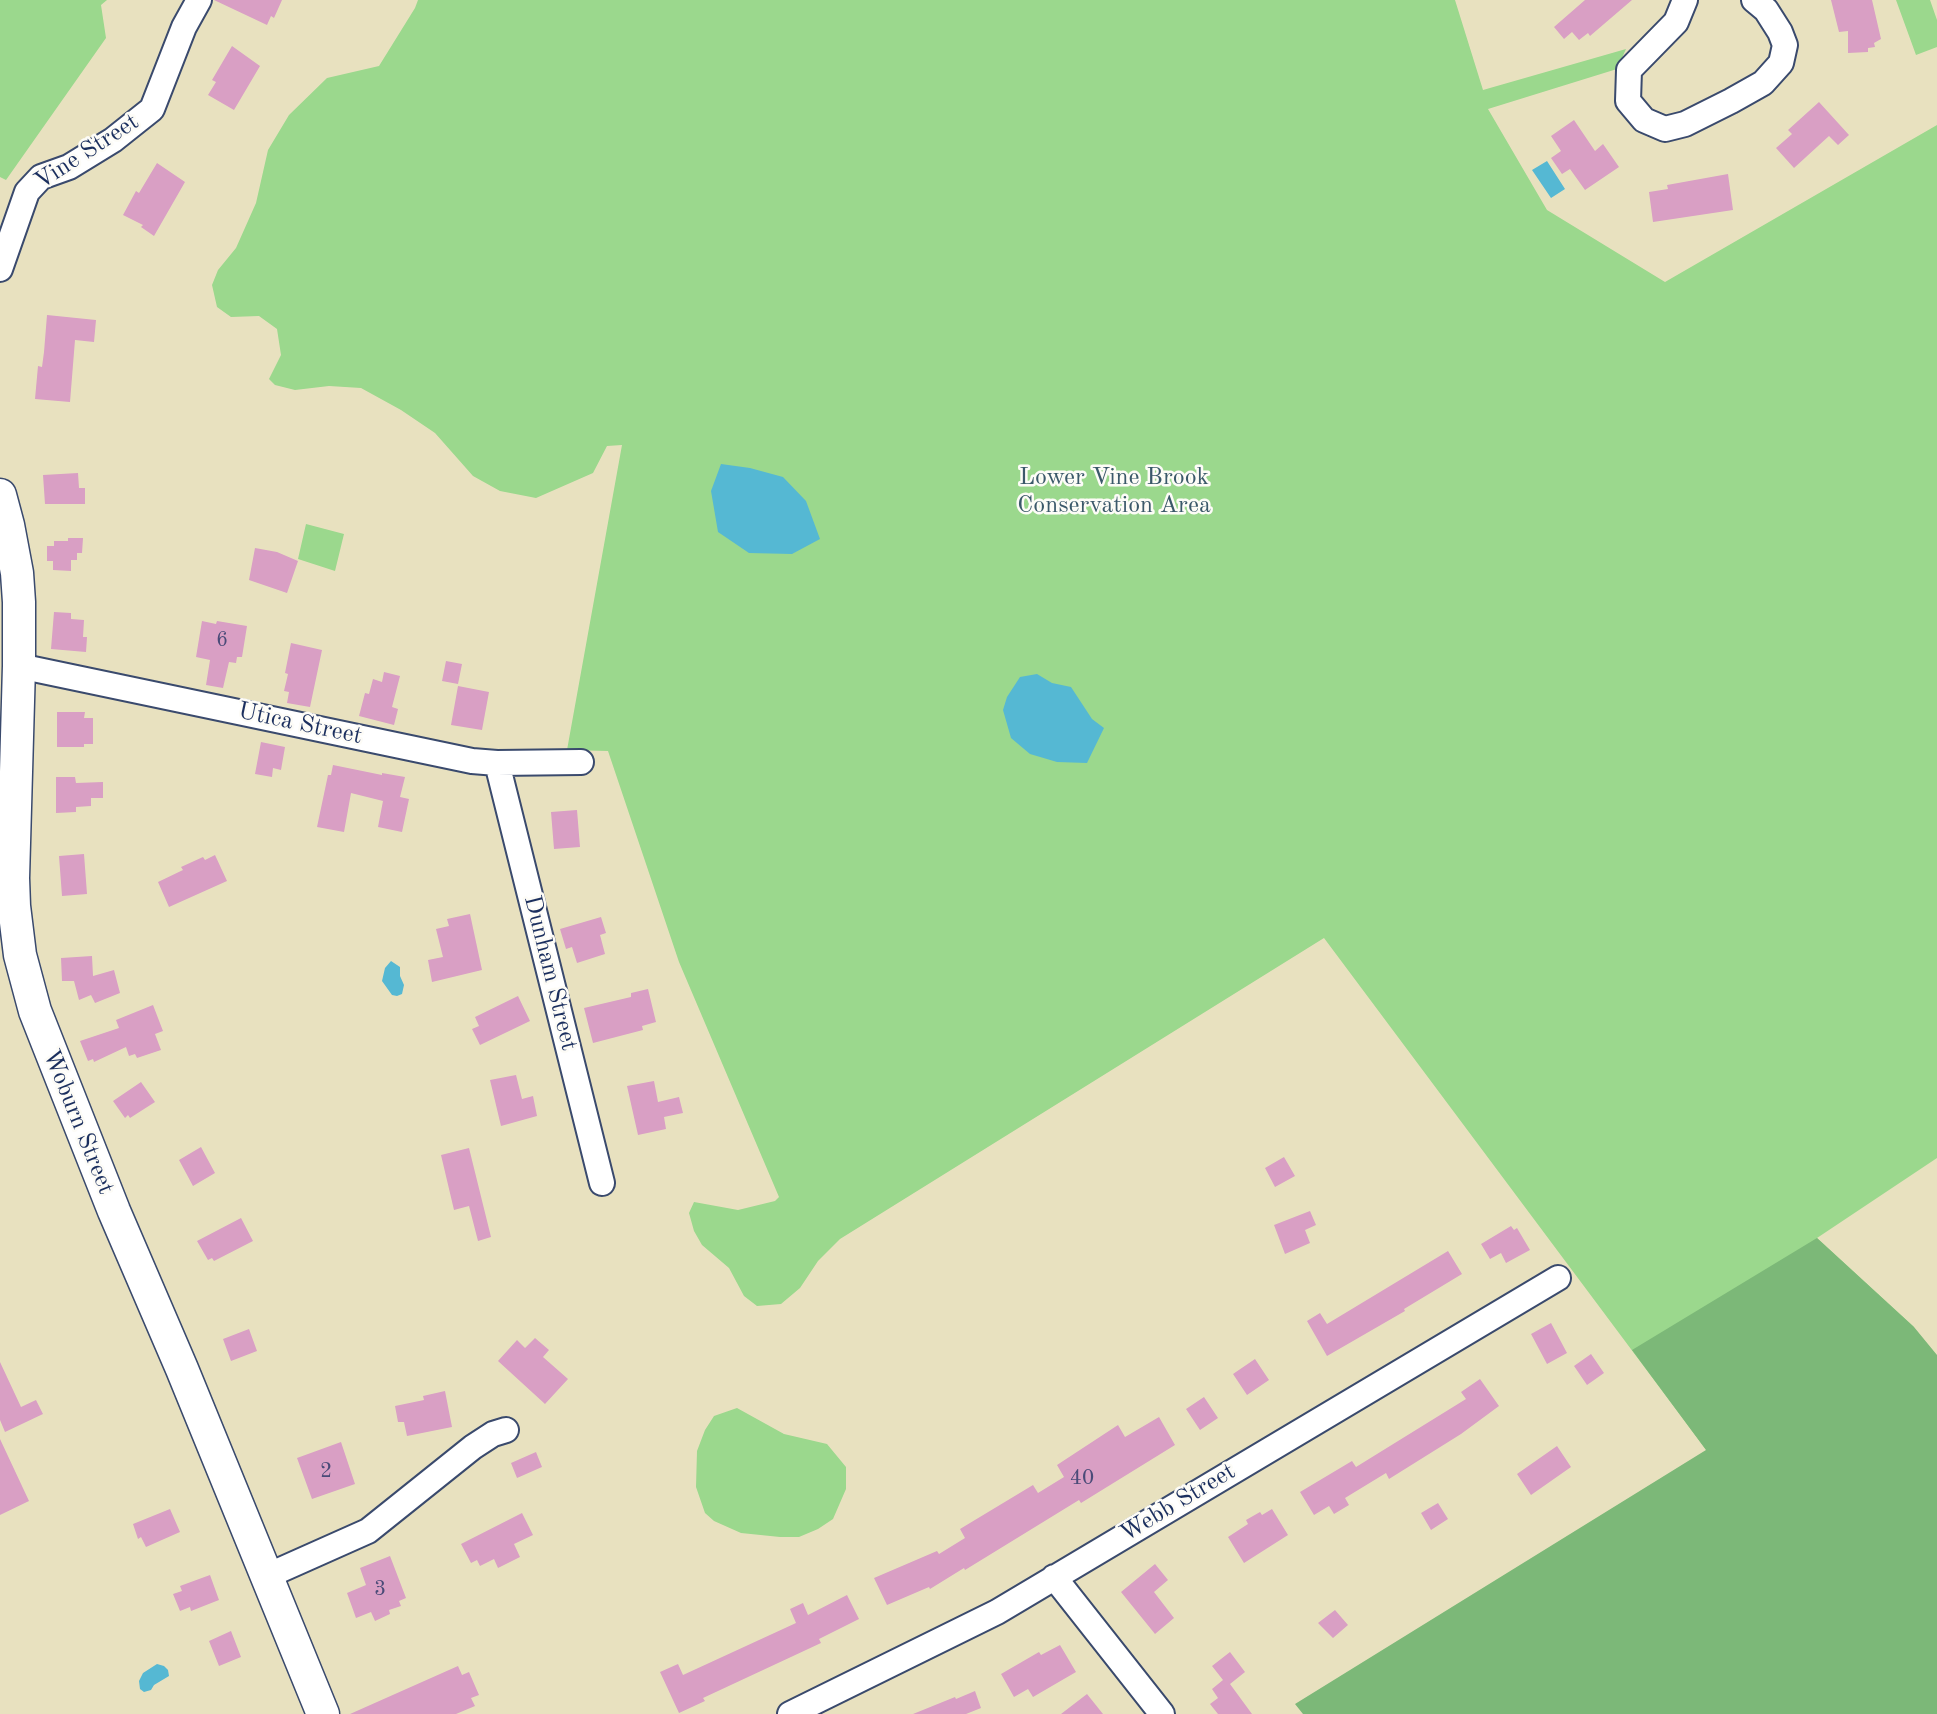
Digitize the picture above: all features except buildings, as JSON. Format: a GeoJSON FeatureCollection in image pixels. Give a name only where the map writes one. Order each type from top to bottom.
{"type":"FeatureCollection","features":[{"type":"Feature","properties":{"kind":"main road","name":"Woburn Street"},"geometry":{"type":"LineString","coordinates":[[0,495],[17,573],[19,666],[13,878],[20,955],[35,1011],[114,1211],[323,1714]]}},
{"type":"Feature","properties":{"kind":"street","name":"Vine Street"},"geometry":{"type":"LineString","coordinates":[[0,269],[27,192],[41,177],[69,167],[113,140],[152,109],[184,27],[199,0]]}},
{"type":"Feature","properties":{"kind":"street"},"geometry":{"type":"LineString","coordinates":[[1685,0],[1675,22],[1629,70],[1628,101],[1644,120],[1665,128],[1685,124],[1763,83],[1781,62],[1785,45],[1780,32],[1766,10],[1754,0]]}},
{"type":"Feature","properties":{"kind":"street","name":"Utica Street"},"geometry":{"type":"LineString","coordinates":[[19,666],[472,761],[582,762]]}},
{"type":"Feature","properties":{"kind":"street","name":"Dunham Street"},"geometry":{"type":"LineString","coordinates":[[497,763],[602,1183]]}},
{"type":"Feature","properties":{"kind":"street","name":"Webb Street"},"geometry":{"type":"LineString","coordinates":[[790,1714],[997,1612],[1558,1278]]}},
{"type":"Feature","properties":{"kind":"street"},"geometry":{"type":"LineString","coordinates":[[267,1576],[368,1531],[473,1447],[493,1434],[506,1430]]}},
{"type":"Feature","properties":{"kind":"street"},"geometry":{"type":"LineString","coordinates":[[1054,1577],[1162,1714]]}},
{"type":"Feature","properties":{"kind":"green space"},"geometry":{"type":"Polygon","coordinates":[[[0,0],[107,0],[101,5],[106,38],[6,180],[0,177],[0,0]]]}},
{"type":"Feature","properties":{"kind":"green space","name":"Lower Vine Brook Conservation Area"},"geometry":{"type":"Polygon","coordinates":[[[418,0],[1455,0],[1483,90],[1626,49],[1617,69],[1488,109],[1547,210],[1665,282],[1937,125],[1937,1158],[1817,1238],[1914,1327],[1719,1467],[1324,938],[840,1239],[818,1261],[800,1288],[781,1304],[757,1306],[744,1296],[729,1268],[702,1245],[694,1231],[689,1213],[694,1202],[738,1210],[775,1201],[779,1197],[679,962],[608,751],[567,750],[622,445],[607,446],[593,473],[536,498],[500,491],[473,476],[435,433],[361,388],[329,386],[295,390],[275,385],[269,379],[281,355],[277,329],[259,316],[231,317],[217,307],[212,285],[218,270],[236,248],[256,203],[268,150],[289,115],[327,78],[379,66],[418,0]]]}},
{"type":"Feature","properties":{"kind":"green space"},"geometry":{"type":"Polygon","coordinates":[[[1896,0],[1930,0],[1937,20],[1937,47],[1916,55],[1896,0]]]}},
{"type":"Feature","properties":{"kind":"green space"},"geometry":{"type":"Polygon","coordinates":[[[306,524],[344,534],[335,571],[298,559],[306,524]]]}},
{"type":"Feature","properties":{"kind":"green space"},"geometry":{"type":"Polygon","coordinates":[[[1817,1238],[1914,1327],[1937,1355],[1937,1714],[1303,1714],[1295,1704],[1706,1450],[1632,1350],[1817,1238]]]}},
{"type":"Feature","properties":{"kind":"green space"},"geometry":{"type":"Polygon","coordinates":[[[737,1408],[784,1434],[827,1444],[846,1467],[846,1489],[833,1519],[799,1537],[780,1537],[741,1533],[714,1521],[705,1513],[696,1487],[697,1451],[714,1416],[737,1408]]]}},
{"type":"Feature","properties":{"kind":"water"},"geometry":{"type":"Polygon","coordinates":[[[1547,161],[1565,189],[1551,198],[1532,170],[1547,161]]]}},
{"type":"Feature","properties":{"kind":"water"},"geometry":{"type":"Polygon","coordinates":[[[721,464],[783,477],[806,501],[820,539],[792,554],[749,553],[718,532],[711,491],[721,464]]]}},
{"type":"Feature","properties":{"kind":"water"},"geometry":{"type":"Polygon","coordinates":[[[1037,674],[1052,683],[1071,687],[1092,719],[1104,728],[1087,763],[1057,762],[1030,754],[1011,738],[1003,710],[1007,697],[1020,677],[1037,674]]]}},
{"type":"Feature","properties":{"kind":"water"},"geometry":{"type":"Polygon","coordinates":[[[391,961],[400,967],[404,985],[402,994],[397,996],[392,995],[382,981],[385,968],[391,961]]]}},
{"type":"Feature","properties":{"kind":"water"},"geometry":{"type":"Polygon","coordinates":[[[157,1664],[168,1670],[169,1676],[144,1692],[140,1689],[139,1681],[143,1673],[157,1664]]]}}]}
